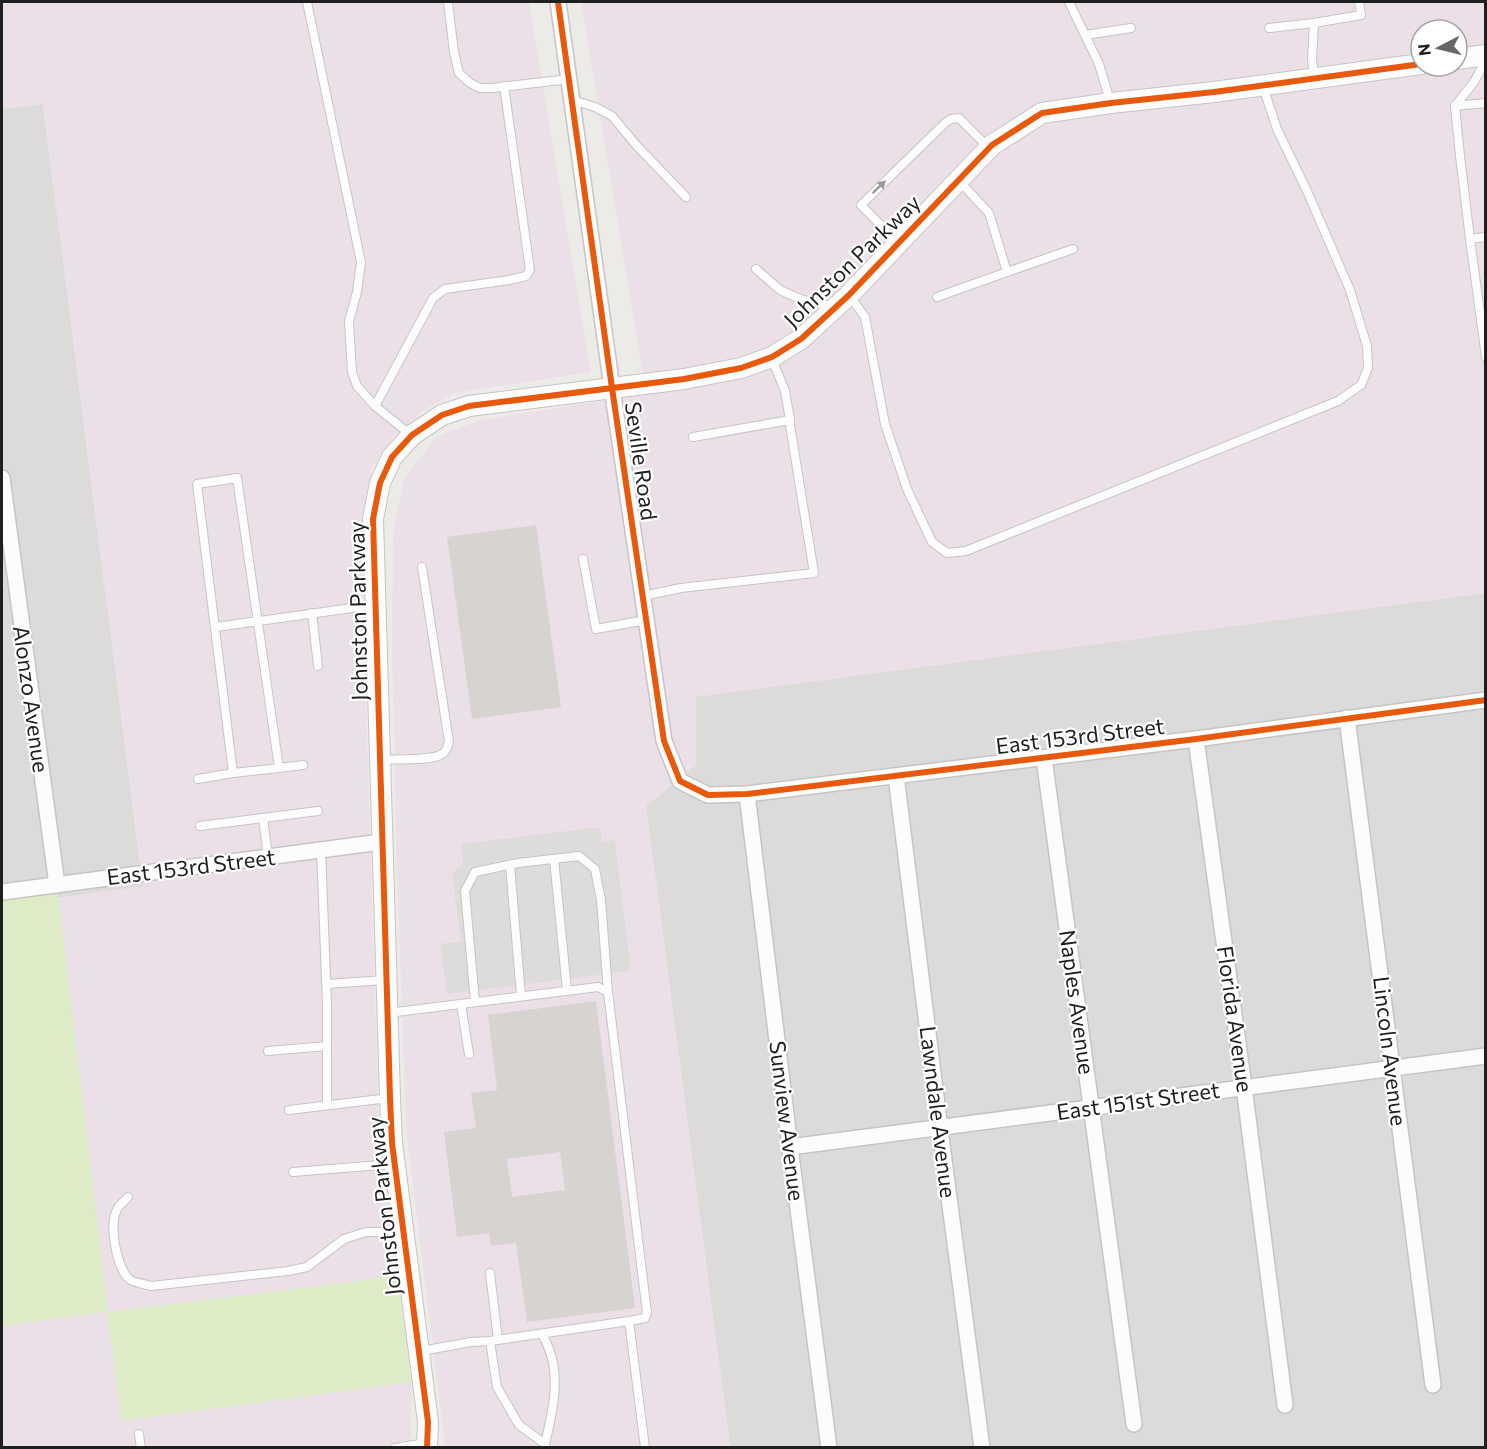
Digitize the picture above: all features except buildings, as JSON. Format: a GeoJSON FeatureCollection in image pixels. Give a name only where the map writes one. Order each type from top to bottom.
{"type":"FeatureCollection","features":[{"type":"Feature","properties":{"kind":"street","name":"Seville Road"},"geometry":{"type":"LineString","coordinates":[[558,2],[664,741],[680,781]]}},
{"type":"Feature","properties":{"kind":"street"},"geometry":{"type":"LineString","coordinates":[[1469,58],[1485,57]]}},
{"type":"Feature","properties":{"kind":"street","name":"Johnston Parkway"},"geometry":{"type":"LineString","coordinates":[[427,1445],[428,1422],[392,1143],[390,1098],[373,519],[380,483],[392,457],[412,435],[442,415],[469,406],[684,379],[741,368],[772,357],[801,339],[842,301],[989,149],[1042,113],[1111,103],[1214,93],[1409,66]]}},
{"type":"Feature","properties":{"kind":"street","name":"Alonzo Avenue"},"geometry":{"type":"LineString","coordinates":[[2,478],[5,533],[57,885]]}},
{"type":"Feature","properties":{"kind":"street","name":"East 153rd Street"},"geometry":{"type":"LineString","coordinates":[[680,781],[708,795],[747,794],[1196,739],[1485,700]]}},
{"type":"Feature","properties":{"kind":"street","name":"Lincoln Avenue"},"geometry":{"type":"LineString","coordinates":[[1347,718],[1433,1385]]}},
{"type":"Feature","properties":{"kind":"street","name":"Florida Avenue"},"geometry":{"type":"LineString","coordinates":[[1196,739],[1285,1406]]}},
{"type":"Feature","properties":{"kind":"street","name":"Naples Avenue"},"geometry":{"type":"LineString","coordinates":[[1044,758],[1134,1424]]}},
{"type":"Feature","properties":{"kind":"street","name":"Lawndale Avenue"},"geometry":{"type":"LineString","coordinates":[[896,776],[982,1448]]}},
{"type":"Feature","properties":{"kind":"street","name":"Sunview Avenue"},"geometry":{"type":"LineString","coordinates":[[747,794],[829,1448]]}},
{"type":"Feature","properties":{"kind":"street","name":"East 153rd Street"},"geometry":{"type":"LineString","coordinates":[[2,892],[381,842]]}},
{"type":"Feature","properties":{"kind":"street","name":"East 151st Street"},"geometry":{"type":"LineString","coordinates":[[790,1147],[1485,1056]]}},
{"type":"Feature","properties":{"kind":"lane"},"geometry":{"type":"LineString","coordinates":[[308,2],[361,262],[350,321],[352,372],[357,386],[375,406],[412,435]]}},
{"type":"Feature","properties":{"kind":"lane"},"geometry":{"type":"LineString","coordinates":[[448,2],[459,73],[470,84],[480,88],[569,79]]}},
{"type":"Feature","properties":{"kind":"lane"},"geometry":{"type":"LineString","coordinates":[[1069,2],[1099,64],[1111,103]]}},
{"type":"Feature","properties":{"kind":"lane"},"geometry":{"type":"LineString","coordinates":[[1269,28],[1361,15],[1359,2]]}},
{"type":"Feature","properties":{"kind":"lane"},"geometry":{"type":"LineString","coordinates":[[1314,23],[1312,58],[1315,78]]}},
{"type":"Feature","properties":{"kind":"lane"},"geometry":{"type":"LineString","coordinates":[[1085,35],[1131,28]]}},
{"type":"Feature","properties":{"kind":"lane"},"geometry":{"type":"LineString","coordinates":[[1485,57],[1474,82],[1455,106],[1485,357]]}},
{"type":"Feature","properties":{"kind":"lane"},"geometry":{"type":"LineString","coordinates":[[375,406],[433,298],[445,290],[526,276],[530,270],[504,86]]}},
{"type":"Feature","properties":{"kind":"lane"},"geometry":{"type":"LineString","coordinates":[[756,269],[780,290],[801,299],[842,301],[865,317],[885,423],[907,489],[932,542],[947,554],[966,551],[1338,401],[1361,385],[1368,368],[1367,346],[1350,290],[1307,191],[1276,129],[1262,86]]}},
{"type":"Feature","properties":{"kind":"lane"},"geometry":{"type":"LineString","coordinates":[[572,100],[595,107],[612,116],[686,197]]}},
{"type":"Feature","properties":{"kind":"lane"},"geometry":{"type":"LineString","coordinates":[[1455,106],[1485,103]]}},
{"type":"Feature","properties":{"kind":"lane"},"geometry":{"type":"LineString","coordinates":[[898,243],[861,205],[951,119],[959,118],[989,149]]}},
{"type":"Feature","properties":{"kind":"lane"},"geometry":{"type":"LineString","coordinates":[[959,180],[989,213],[1007,272]]}},
{"type":"Feature","properties":{"kind":"lane"},"geometry":{"type":"LineString","coordinates":[[1470,239],[1485,237]]}},
{"type":"Feature","properties":{"kind":"lane"},"geometry":{"type":"LineString","coordinates":[[937,297],[1073,249]]}},
{"type":"Feature","properties":{"kind":"lane"},"geometry":{"type":"LineString","coordinates":[[643,596],[681,588],[814,573],[785,391],[772,357]]}},
{"type":"Feature","properties":{"kind":"lane"},"geometry":{"type":"LineString","coordinates":[[693,437],[789,419]]}},
{"type":"Feature","properties":{"kind":"lane"},"geometry":{"type":"LineString","coordinates":[[233,774],[197,484],[237,478],[279,768]]}},
{"type":"Feature","properties":{"kind":"lane"},"geometry":{"type":"LineString","coordinates":[[583,559],[596,629],[646,620]]}},
{"type":"Feature","properties":{"kind":"lane"},"geometry":{"type":"LineString","coordinates":[[379,760],[432,758],[441,755],[447,749],[449,742],[422,567]]}},
{"type":"Feature","properties":{"kind":"lane"},"geometry":{"type":"LineString","coordinates":[[216,627],[375,606]]}},
{"type":"Feature","properties":{"kind":"lane"},"geometry":{"type":"LineString","coordinates":[[312,613],[318,666]]}},
{"type":"Feature","properties":{"kind":"lane"},"geometry":{"type":"LineString","coordinates":[[198,779],[303,765]]}},
{"type":"Feature","properties":{"kind":"lane"},"geometry":{"type":"LineString","coordinates":[[200,826],[318,811]]}},
{"type":"Feature","properties":{"kind":"lane"},"geometry":{"type":"LineString","coordinates":[[263,818],[268,857]]}},
{"type":"Feature","properties":{"kind":"lane"},"geometry":{"type":"LineString","coordinates":[[321,850],[327,984],[327,1105]]}},
{"type":"Feature","properties":{"kind":"lane"},"geometry":{"type":"LineString","coordinates":[[419,1351],[629,1321],[645,1318],[646,1313],[608,992],[601,900],[595,869],[579,856],[475,872],[465,891],[475,1002]]}},
{"type":"Feature","properties":{"kind":"lane"},"geometry":{"type":"LineString","coordinates":[[554,859],[567,990]]}},
{"type":"Feature","properties":{"kind":"lane"},"geometry":{"type":"LineString","coordinates":[[510,865],[521,996]]}},
{"type":"Feature","properties":{"kind":"lane"},"geometry":{"type":"LineString","coordinates":[[327,984],[387,980]]}},
{"type":"Feature","properties":{"kind":"lane"},"geometry":{"type":"LineString","coordinates":[[387,1013],[598,987],[608,992]]}},
{"type":"Feature","properties":{"kind":"lane"},"geometry":{"type":"LineString","coordinates":[[461,1004],[469,1054]]}},
{"type":"Feature","properties":{"kind":"lane"},"geometry":{"type":"LineString","coordinates":[[268,1051],[327,1046]]}},
{"type":"Feature","properties":{"kind":"lane"},"geometry":{"type":"LineString","coordinates":[[289,1110],[390,1098]]}},
{"type":"Feature","properties":{"kind":"lane"},"geometry":{"type":"LineString","coordinates":[[293,1172],[395,1164]]}},
{"type":"Feature","properties":{"kind":"lane"},"geometry":{"type":"LineString","coordinates":[[128,1197],[117,1209],[114,1224],[115,1249],[121,1268],[131,1280],[151,1286],[307,1267],[344,1239],[366,1232],[404,1232]]}},
{"type":"Feature","properties":{"kind":"lane"},"geometry":{"type":"LineString","coordinates":[[490,1273],[497,1387],[519,1425],[546,1446],[556,1381],[549,1345],[542,1334]]}},
{"type":"Feature","properties":{"kind":"lane"},"geometry":{"type":"LineString","coordinates":[[629,1321],[645,1448]]}},
{"type":"Feature","properties":{"kind":"lane"},"geometry":{"type":"LineString","coordinates":[[139,1434],[141,1448]]}},
{"type":"Feature","properties":{"kind":"lane"},"geometry":{"type":"LineString","coordinates":[[395,1448],[427,1445]]}},
{"type":"Feature","properties":{"kind":"shaded area"},"geometry":{"type":"Polygon","coordinates":[[[2,2],[529,2],[591,372],[455,393],[424,410],[394,436],[371,469],[361,534],[379,1130],[398,1276],[108,1312],[122,1421],[411,1382],[411,1447],[2,1447],[2,1326],[57,898],[143,886],[43,104],[2,109],[2,2]]]}},
{"type":"Feature","properties":{"kind":"shaded area"},"geometry":{"type":"Polygon","coordinates":[[[581,2],[1485,2],[1485,593],[696,697],[696,765],[646,806],[730,1447],[445,1447],[406,1128],[396,842],[392,650],[393,533],[404,479],[436,437],[480,420],[646,394],[581,2]]]}},
{"type":"Feature","properties":{"kind":"shaded area"},"geometry":{"type":"Polygon","coordinates":[[[43,104],[143,887],[2,905],[2,109],[43,104]]]}},
{"type":"Feature","properties":{"kind":"shaded area"},"geometry":{"type":"Polygon","coordinates":[[[1485,593],[1485,1447],[730,1447],[646,806],[696,765],[696,696],[1485,593]]]}},
{"type":"Feature","properties":{"kind":"shaded area"},"geometry":{"type":"Polygon","coordinates":[[[600,827],[602,842],[615,840],[631,971],[447,994],[440,944],[461,941],[452,874],[463,864],[461,844],[600,827]]]}},
{"type":"Feature","properties":{"kind":"green space"},"geometry":{"type":"Polygon","coordinates":[[[57,885],[108,1312],[398,1276],[411,1382],[122,1421],[107,1312],[2,1326],[2,892],[57,885]]]}},
{"type":"Feature","properties":{"kind":"cycle path"},"geometry":{"type":"LineString","coordinates":[[558,2],[664,741],[680,781],[708,795],[747,794],[1196,739],[1486,700]]}},
{"type":"Feature","properties":{"kind":"cycle path"},"geometry":{"type":"LineString","coordinates":[[427,1448],[428,1422],[392,1143],[390,1098],[373,519],[380,483],[392,457],[412,435],[442,415],[469,406],[684,379],[741,368],[772,357],[801,339],[849,295],[992,145],[1042,113],[1409,66]]}}]}
